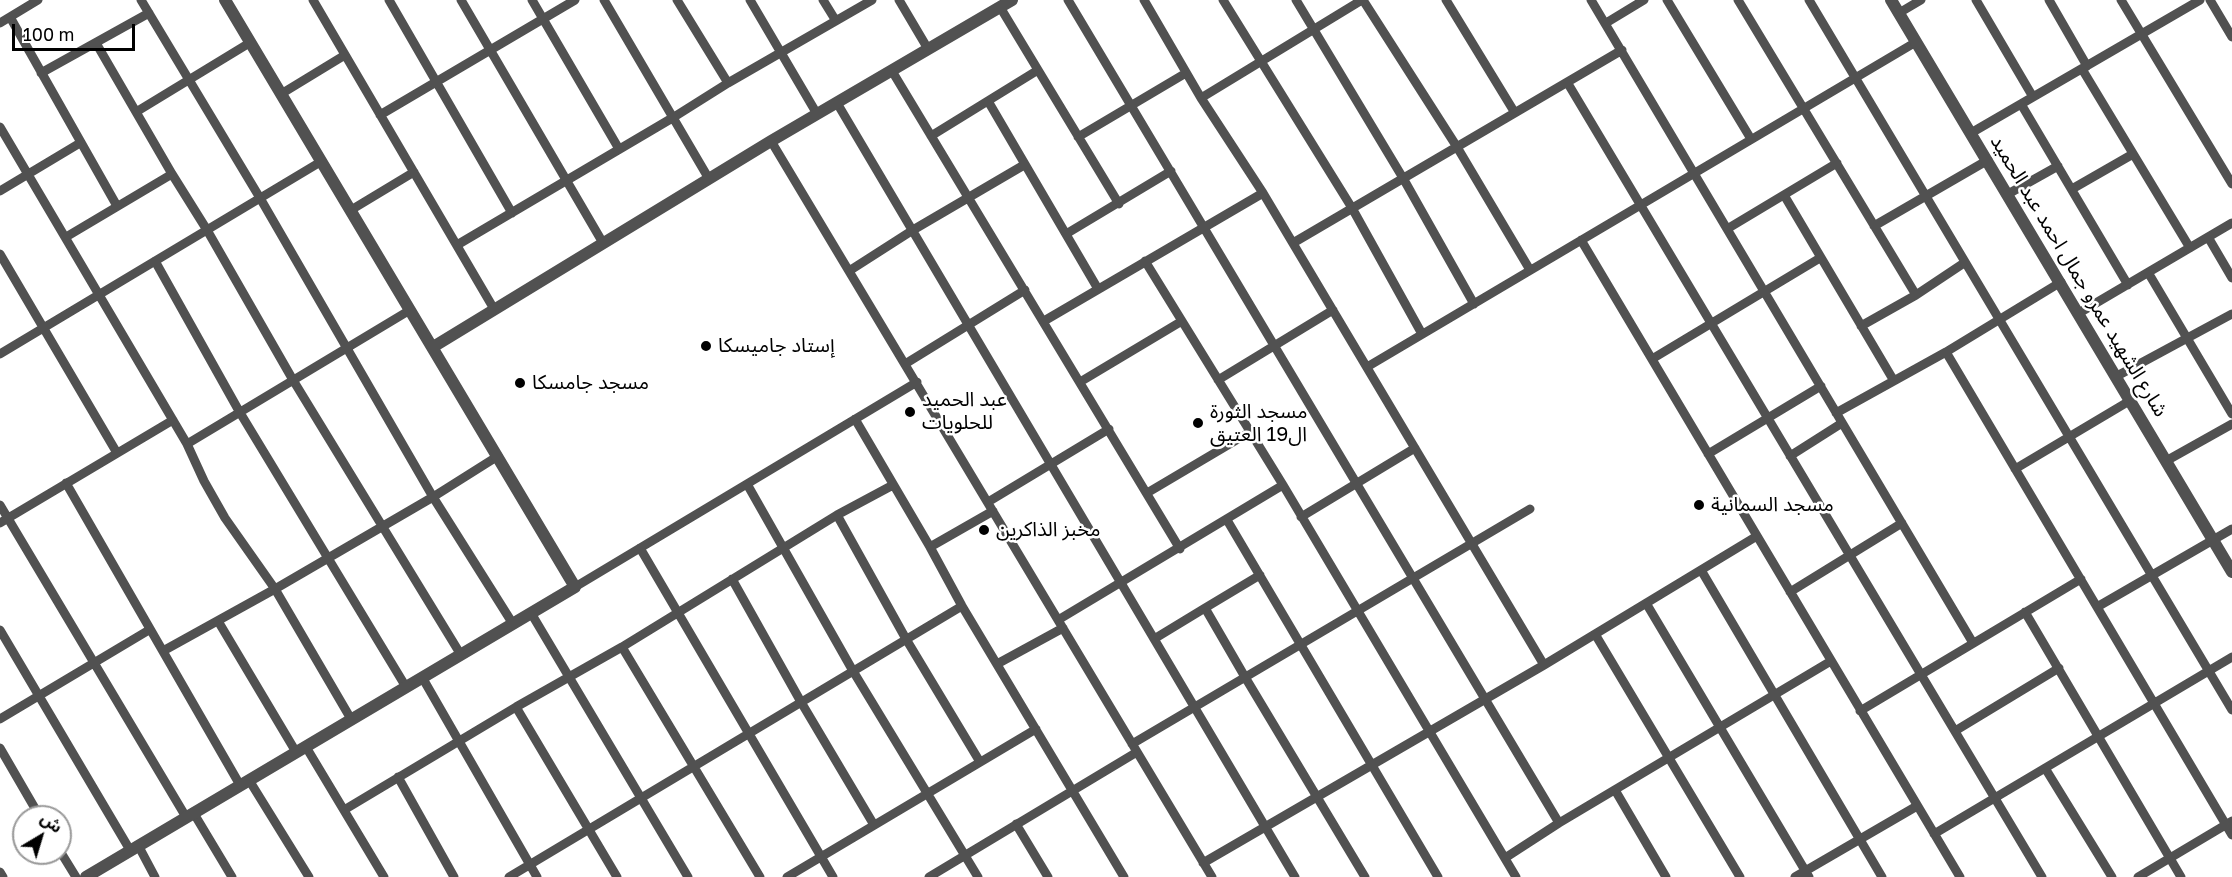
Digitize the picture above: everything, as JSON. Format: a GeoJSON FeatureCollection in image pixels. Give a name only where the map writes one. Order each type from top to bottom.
{"type":"FeatureCollection","features":[{"type":"Feature","properties":{"kind":"street"},"geometry":{"type":"LineString","coordinates":[[0,22],[38,0]]}},
{"type":"Feature","properties":{"kind":"street"},"geometry":{"type":"LineString","coordinates":[[141,0],[261,198],[433,497],[513,624]]}},
{"type":"Feature","properties":{"kind":"street"},"geometry":{"type":"LineString","coordinates":[[225,0],[575,587]]}},
{"type":"Feature","properties":{"kind":"street"},"geometry":{"type":"LineString","coordinates":[[313,0],[494,309]]}},
{"type":"Feature","properties":{"kind":"street"},"geometry":{"type":"LineString","coordinates":[[388,0],[512,213]]}},
{"type":"Feature","properties":{"kind":"street"},"geometry":{"type":"LineString","coordinates":[[461,0],[603,243]]}},
{"type":"Feature","properties":{"kind":"street"},"geometry":{"type":"LineString","coordinates":[[532,0],[619,149]]}},
{"type":"Feature","properties":{"kind":"street"},"geometry":{"type":"LineString","coordinates":[[380,115],[574,0]]}},
{"type":"Feature","properties":{"kind":"street"},"geometry":{"type":"LineString","coordinates":[[604,0],[709,179]]}},
{"type":"Feature","properties":{"kind":"street"},"geometry":{"type":"LineString","coordinates":[[677,0],[728,83]]}},
{"type":"Feature","properties":{"kind":"street"},"geometry":{"type":"LineString","coordinates":[[750,0],[817,114]]}},
{"type":"Feature","properties":{"kind":"street"},"geometry":{"type":"LineString","coordinates":[[824,0],[836,21]]}},
{"type":"Feature","properties":{"kind":"street"},"geometry":{"type":"LineString","coordinates":[[457,245],[872,0]]}},
{"type":"Feature","properties":{"kind":"street"},"geometry":{"type":"LineString","coordinates":[[899,0],[928,49]]}},
{"type":"Feature","properties":{"kind":"street"},"geometry":{"type":"LineString","coordinates":[[433,347],[771,141],[1012,0]]}},
{"type":"Feature","properties":{"kind":"street"},"geometry":{"type":"LineString","coordinates":[[1068,0],[1559,823]]}},
{"type":"Feature","properties":{"kind":"street"},"geometry":{"type":"LineString","coordinates":[[1144,0],[1201,98],[1263,193],[1544,665]]}},
{"type":"Feature","properties":{"kind":"street"},"geometry":{"type":"LineString","coordinates":[[1223,0],[1352,208],[1422,334]]}},
{"type":"Feature","properties":{"kind":"street"},"geometry":{"type":"LineString","coordinates":[[1296,0],[1403,178],[1474,303]]}},
{"type":"Feature","properties":{"kind":"street"},"geometry":{"type":"LineString","coordinates":[[1201,98],[1363,0],[1457,147],[1530,270]]}},
{"type":"Feature","properties":{"kind":"street"},"geometry":{"type":"LineString","coordinates":[[1446,0],[1515,113]]}},
{"type":"Feature","properties":{"kind":"street"},"geometry":{"type":"LineString","coordinates":[[1591,0],[1973,643]]}},
{"type":"Feature","properties":{"kind":"street"},"geometry":{"type":"LineString","coordinates":[[1606,23],[1644,0]]}},
{"type":"Feature","properties":{"kind":"street"},"geometry":{"type":"LineString","coordinates":[[1667,0],[1751,139]]}},
{"type":"Feature","properties":{"kind":"street"},"geometry":{"type":"LineString","coordinates":[[1738,0],[1916,295]]}},
{"type":"Feature","properties":{"kind":"street"},"geometry":{"type":"LineString","coordinates":[[1809,0],[2232,710]]}},
{"type":"Feature","properties":{"kind":"street","name":"شارع الشهيد عمرو جمال احمد عبد الحميد"},"geometry":{"type":"LineString","coordinates":[[1891,0],[2232,572]]}},
{"type":"Feature","properties":{"kind":"street"},"geometry":{"type":"LineString","coordinates":[[1899,13],[1921,0]]}},
{"type":"Feature","properties":{"kind":"street"},"geometry":{"type":"LineString","coordinates":[[1976,0],[2033,97]]}},
{"type":"Feature","properties":{"kind":"street"},"geometry":{"type":"LineString","coordinates":[[2049,0],[2084,68],[2190,248]]}},
{"type":"Feature","properties":{"kind":"street"},"geometry":{"type":"LineString","coordinates":[[2121,0],[2232,184]]}},
{"type":"Feature","properties":{"kind":"street"},"geometry":{"type":"LineString","coordinates":[[1971,133],[2200,0]]}},
{"type":"Feature","properties":{"kind":"street"},"geometry":{"type":"LineString","coordinates":[[2210,0],[2232,36]]}},
{"type":"Feature","properties":{"kind":"street"},"geometry":{"type":"LineString","coordinates":[[1000,7],[1119,204]]}},
{"type":"Feature","properties":{"kind":"street"},"geometry":{"type":"LineString","coordinates":[[41,73],[148,13]]}},
{"type":"Feature","properties":{"kind":"street"},"geometry":{"type":"LineString","coordinates":[[10,17],[117,206]]}},
{"type":"Feature","properties":{"kind":"street"},"geometry":{"type":"LineString","coordinates":[[136,112],[250,42]]}},
{"type":"Feature","properties":{"kind":"street"},"geometry":{"type":"LineString","coordinates":[[1366,367],[1916,42]]}},
{"type":"Feature","properties":{"kind":"street"},"geometry":{"type":"LineString","coordinates":[[96,43],[293,380],[460,655]]}},
{"type":"Feature","properties":{"kind":"street"},"geometry":{"type":"LineString","coordinates":[[1293,243],[1622,50]]}},
{"type":"Feature","properties":{"kind":"street"},"geometry":{"type":"LineString","coordinates":[[281,94],[345,55]]}},
{"type":"Feature","properties":{"kind":"street"},"geometry":{"type":"LineString","coordinates":[[931,136],[1038,70]]}},
{"type":"Feature","properties":{"kind":"street"},"geometry":{"type":"LineString","coordinates":[[892,71],[1180,549]]}},
{"type":"Feature","properties":{"kind":"street"},"geometry":{"type":"LineString","coordinates":[[1078,137],[1186,73]]}},
{"type":"Feature","properties":{"kind":"street"},"geometry":{"type":"LineString","coordinates":[[1567,82],[2042,877]]}},
{"type":"Feature","properties":{"kind":"street"},"geometry":{"type":"LineString","coordinates":[[988,101],[1098,289]]}},
{"type":"Feature","properties":{"kind":"street"},"geometry":{"type":"LineString","coordinates":[[837,103],[1295,877]]}},
{"type":"Feature","properties":{"kind":"street"},"geometry":{"type":"LineString","coordinates":[[2021,104],[2128,285]]}},
{"type":"Feature","properties":{"kind":"street"},"geometry":{"type":"LineString","coordinates":[[0,127],[187,444],[225,518],[275,589],[351,719]]}},
{"type":"Feature","properties":{"kind":"street"},"geometry":{"type":"LineString","coordinates":[[771,141],[1212,877]]}},
{"type":"Feature","properties":{"kind":"street"},"geometry":{"type":"LineString","coordinates":[[0,191],[80,143]]}},
{"type":"Feature","properties":{"kind":"street"},"geometry":{"type":"LineString","coordinates":[[2072,189],[2133,154]]}},
{"type":"Feature","properties":{"kind":"street"},"geometry":{"type":"LineString","coordinates":[[1874,226],[1988,160]]}},
{"type":"Feature","properties":{"kind":"street"},"geometry":{"type":"LineString","coordinates":[[0,354],[322,161]]}},
{"type":"Feature","properties":{"kind":"street"},"geometry":{"type":"LineString","coordinates":[[1727,229],[1837,163]]}},
{"type":"Feature","properties":{"kind":"street"},"geometry":{"type":"LineString","coordinates":[[849,271],[913,230],[1024,165]]}},
{"type":"Feature","properties":{"kind":"street"},"geometry":{"type":"LineString","coordinates":[[2008,194],[2058,166]]}},
{"type":"Feature","properties":{"kind":"street"},"geometry":{"type":"LineString","coordinates":[[1066,234],[1171,171]]}},
{"type":"Feature","properties":{"kind":"street"},"geometry":{"type":"LineString","coordinates":[[351,210],[414,172]]}},
{"type":"Feature","properties":{"kind":"street"},"geometry":{"type":"LineString","coordinates":[[66,237],[172,174]]}},
{"type":"Feature","properties":{"kind":"street"},"geometry":{"type":"LineString","coordinates":[[1044,321],[1263,193]]}},
{"type":"Feature","properties":{"kind":"street"},"geometry":{"type":"LineString","coordinates":[[1784,195],[1894,381]]}},
{"type":"Feature","properties":{"kind":"street"},"geometry":{"type":"LineString","coordinates":[[2079,313],[2149,274],[2232,223]]}},
{"type":"Feature","properties":{"kind":"street"},"geometry":{"type":"LineString","coordinates":[[2208,237],[2232,278]]}},
{"type":"Feature","properties":{"kind":"street"},"geometry":{"type":"LineString","coordinates":[[1581,240],[1960,877]]}},
{"type":"Feature","properties":{"kind":"street"},"geometry":{"type":"LineString","coordinates":[[0,254],[117,453]]}},
{"type":"Feature","properties":{"kind":"street"},"geometry":{"type":"LineString","coordinates":[[1652,358],[1820,258]]}},
{"type":"Feature","properties":{"kind":"street"},"geometry":{"type":"LineString","coordinates":[[155,261],[239,411],[406,687]]}},
{"type":"Feature","properties":{"kind":"street"},"geometry":{"type":"LineString","coordinates":[[1145,261],[1283,485],[1516,877]]}},
{"type":"Feature","properties":{"kind":"street"},"geometry":{"type":"LineString","coordinates":[[1861,326],[1916,295],[1964,263]]}},
{"type":"Feature","properties":{"kind":"street"},"geometry":{"type":"LineString","coordinates":[[2149,274],[2232,414]]}},
{"type":"Feature","properties":{"kind":"street"},"geometry":{"type":"LineString","coordinates":[[1836,413],[1946,352],[2061,282]]}},
{"type":"Feature","properties":{"kind":"street"},"geometry":{"type":"LineString","coordinates":[[905,364],[1025,290]]}},
{"type":"Feature","properties":{"kind":"street"},"geometry":{"type":"LineString","coordinates":[[187,444],[410,310]]}},
{"type":"Feature","properties":{"kind":"street"},"geometry":{"type":"LineString","coordinates":[[1218,380],[1333,310]]}},
{"type":"Feature","properties":{"kind":"street"},"geometry":{"type":"LineString","coordinates":[[2116,376],[2232,314]]}},
{"type":"Feature","properties":{"kind":"street"},"geometry":{"type":"LineString","coordinates":[[1080,382],[1182,321]]}},
{"type":"Feature","properties":{"kind":"street"},"geometry":{"type":"LineString","coordinates":[[1946,352],[2154,703],[2229,823],[2232,835]]}},
{"type":"Feature","properties":{"kind":"street"},"geometry":{"type":"LineString","coordinates":[[86,877],[916,382]]}},
{"type":"Feature","properties":{"kind":"street"},"geometry":{"type":"LineString","coordinates":[[1708,454],[1821,386]]}},
{"type":"Feature","properties":{"kind":"street"},"geometry":{"type":"LineString","coordinates":[[2015,469],[2131,400]]}},
{"type":"Feature","properties":{"kind":"street"},"geometry":{"type":"LineString","coordinates":[[855,419],[962,606],[1124,877]]}},
{"type":"Feature","properties":{"kind":"street"},"geometry":{"type":"LineString","coordinates":[[4,520],[173,420]]}},
{"type":"Feature","properties":{"kind":"street"},"geometry":{"type":"LineString","coordinates":[[1790,456],[1842,423]]}},
{"type":"Feature","properties":{"kind":"street"},"geometry":{"type":"LineString","coordinates":[[2166,461],[2232,424]]}},
{"type":"Feature","properties":{"kind":"street"},"geometry":{"type":"LineString","coordinates":[[988,502],[1109,429]]}},
{"type":"Feature","properties":{"kind":"street"},"geometry":{"type":"LineString","coordinates":[[1147,493],[1250,432]]}},
{"type":"Feature","properties":{"kind":"street"},"geometry":{"type":"LineString","coordinates":[[1301,516],[1414,448]]}},
{"type":"Feature","properties":{"kind":"street"},"geometry":{"type":"LineString","coordinates":[[163,651],[329,558],[498,456]]}},
{"type":"Feature","properties":{"kind":"street"},"geometry":{"type":"LineString","coordinates":[[66,483],[149,630],[244,782],[309,877]]}},
{"type":"Feature","properties":{"kind":"street"},"geometry":{"type":"LineString","coordinates":[[747,484],[854,671],[978,877]]}},
{"type":"Feature","properties":{"kind":"street"},"geometry":{"type":"LineString","coordinates":[[344,810],[516,707],[622,647],[837,515],[893,485]]}},
{"type":"Feature","properties":{"kind":"street"},"geometry":{"type":"LineString","coordinates":[[997,664],[1122,583],[1283,485]]}},
{"type":"Feature","properties":{"kind":"street"},"geometry":{"type":"LineString","coordinates":[[0,505],[4,520],[93,663],[189,815],[232,877]]}},
{"type":"Feature","properties":{"kind":"street"},"geometry":{"type":"LineString","coordinates":[[929,877],[1073,790],[1194,706],[1530,509]]}},
{"type":"Feature","properties":{"kind":"street"},"geometry":{"type":"LineString","coordinates":[[930,547],[993,511]]}},
{"type":"Feature","properties":{"kind":"street"},"geometry":{"type":"LineString","coordinates":[[837,515],[906,639],[980,762]]}},
{"type":"Feature","properties":{"kind":"street"},"geometry":{"type":"LineString","coordinates":[[1227,520],[1438,877]]}},
{"type":"Feature","properties":{"kind":"street"},"geometry":{"type":"LineString","coordinates":[[1790,592],[1902,524]]}},
{"type":"Feature","properties":{"kind":"street"},"geometry":{"type":"LineString","coordinates":[[2097,607],[2232,529]]}},
{"type":"Feature","properties":{"kind":"street"},"geometry":{"type":"LineString","coordinates":[[1203,863],[1544,665],[1757,536]]}},
{"type":"Feature","properties":{"kind":"street"},"geometry":{"type":"LineString","coordinates":[[640,548],[833,877]]}},
{"type":"Feature","properties":{"kind":"street"},"geometry":{"type":"LineString","coordinates":[[1701,570],[1882,877]]}},
{"type":"Feature","properties":{"kind":"street"},"geometry":{"type":"LineString","coordinates":[[1154,639],[1260,575]]}},
{"type":"Feature","properties":{"kind":"street"},"geometry":{"type":"LineString","coordinates":[[732,579],[874,825]]}},
{"type":"Feature","properties":{"kind":"street"},"geometry":{"type":"LineString","coordinates":[[1860,711],[2080,579]]}},
{"type":"Feature","properties":{"kind":"street"},"geometry":{"type":"LineString","coordinates":[[1646,603],[1807,874]]}},
{"type":"Feature","properties":{"kind":"street"},"geometry":{"type":"LineString","coordinates":[[509,877],[962,606]]}},
{"type":"Feature","properties":{"kind":"street"},"geometry":{"type":"LineString","coordinates":[[1205,608],[1365,877]]}},
{"type":"Feature","properties":{"kind":"street"},"geometry":{"type":"LineString","coordinates":[[2025,612],[2181,877]]}},
{"type":"Feature","properties":{"kind":"street"},"geometry":{"type":"LineString","coordinates":[[531,613],[688,877]]}},
{"type":"Feature","properties":{"kind":"street"},"geometry":{"type":"LineString","coordinates":[[218,621],[301,749],[344,810],[381,876]]}},
{"type":"Feature","properties":{"kind":"street"},"geometry":{"type":"LineString","coordinates":[[0,630],[134,848],[155,877]]}},
{"type":"Feature","properties":{"kind":"street"},"geometry":{"type":"LineString","coordinates":[[0,719],[149,630]]}},
{"type":"Feature","properties":{"kind":"street"},"geometry":{"type":"LineString","coordinates":[[1595,634],[1740,877]]}},
{"type":"Feature","properties":{"kind":"street"},"geometry":{"type":"LineString","coordinates":[[622,647],[760,877]]}},
{"type":"Feature","properties":{"kind":"street"},"geometry":{"type":"LineString","coordinates":[[1934,834],[2232,657]]}},
{"type":"Feature","properties":{"kind":"street"},"geometry":{"type":"LineString","coordinates":[[1505,858],[1559,823],[1831,661]]}},
{"type":"Feature","properties":{"kind":"street"},"geometry":{"type":"LineString","coordinates":[[1955,731],[2059,668]]}},
{"type":"Feature","properties":{"kind":"street"},"geometry":{"type":"LineString","coordinates":[[422,677],[537,877]]}},
{"type":"Feature","properties":{"kind":"street"},"geometry":{"type":"LineString","coordinates":[[516,707],[617,877]]}},
{"type":"Feature","properties":{"kind":"street"},"geometry":{"type":"LineString","coordinates":[[788,877],[1036,729]]}},
{"type":"Feature","properties":{"kind":"street"},"geometry":{"type":"LineString","coordinates":[[0,748],[33,805]]}},
{"type":"Feature","properties":{"kind":"street"},"geometry":{"type":"LineString","coordinates":[[2045,768],[2112,877]]}},
{"type":"Feature","properties":{"kind":"street"},"geometry":{"type":"LineString","coordinates":[[398,777],[454,877]]}},
{"type":"Feature","properties":{"kind":"street"},"geometry":{"type":"LineString","coordinates":[[1615,790],[1666,877]]}},
{"type":"Feature","properties":{"kind":"street"},"geometry":{"type":"LineString","coordinates":[[1795,877],[1807,874],[1860,839],[1917,806]]}},
{"type":"Feature","properties":{"kind":"street"},"geometry":{"type":"LineString","coordinates":[[2138,877],[2229,823]]}},
{"type":"Feature","properties":{"kind":"street"},"geometry":{"type":"LineString","coordinates":[[1016,824],[1048,877]]}},
{"type":"Feature","properties":{"kind":"street"},"geometry":{"type":"LineString","coordinates":[[0,872],[3,877]]}},
{"type":"Feature","properties":{"kind":"place","name":"إستاد جاميسكا"},"geometry":{"type":"Point","coordinates":[706,346]}},
{"type":"Feature","properties":{"kind":"place","name":"مسجد جامسكا"},"geometry":{"type":"Point","coordinates":[520,383]}},
{"type":"Feature","properties":{"kind":"place","name":"عبد الحميد للحلويات"},"geometry":{"type":"Point","coordinates":[910,412]}},
{"type":"Feature","properties":{"kind":"place","name":"مسجد الثورة ال19 العتيق"},"geometry":{"type":"Point","coordinates":[1198,423]}},
{"type":"Feature","properties":{"kind":"place","name":"مسجد السمانية"},"geometry":{"type":"Point","coordinates":[1699,505]}},
{"type":"Feature","properties":{"kind":"place","name":"مخبز الذاكرين"},"geometry":{"type":"Point","coordinates":[984,530]}}]}
